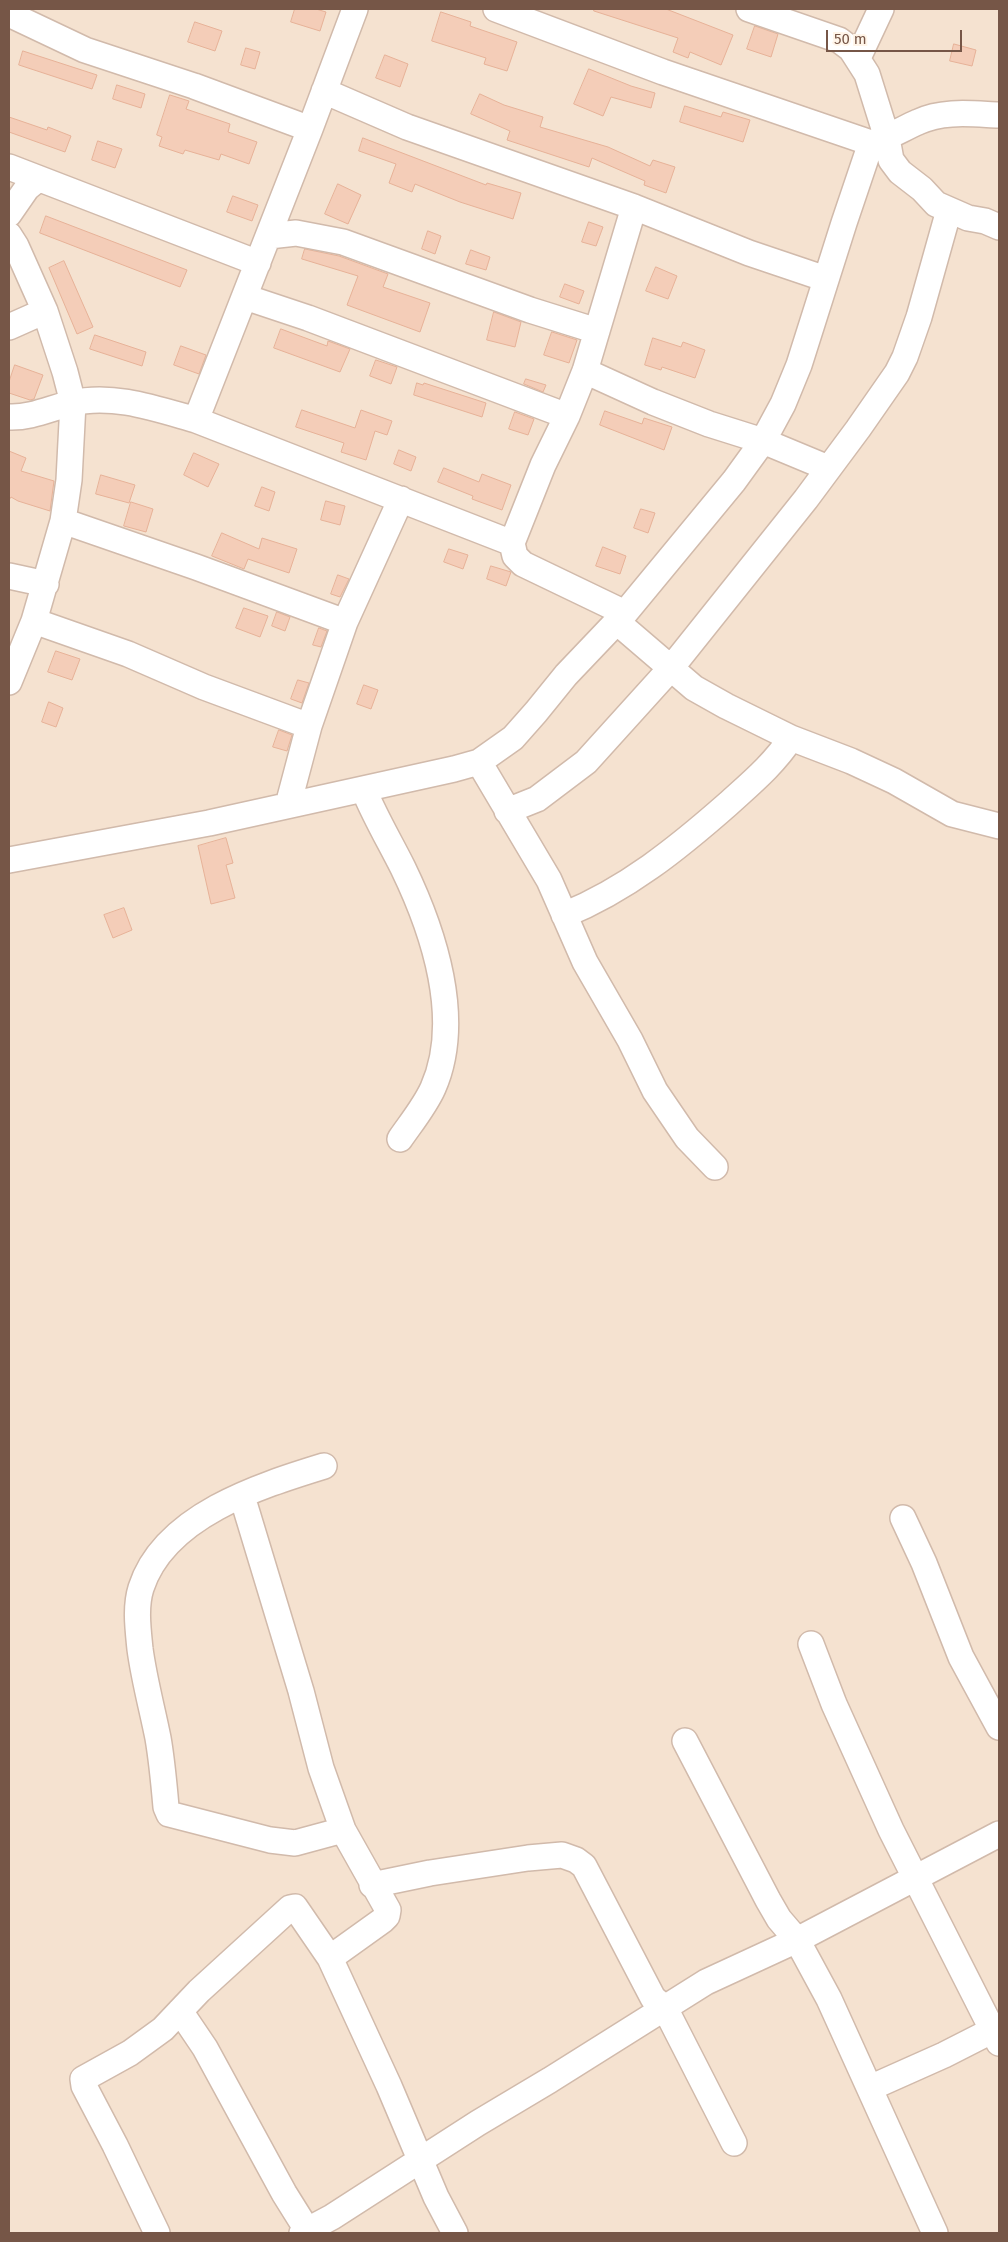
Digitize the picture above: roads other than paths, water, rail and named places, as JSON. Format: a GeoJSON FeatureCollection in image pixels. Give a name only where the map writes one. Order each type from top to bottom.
{"type":"FeatureCollection","features":[{"type":"Feature","properties":{"kind":"street"},"geometry":{"type":"LineString","coordinates":[[196,420],[269,236],[355,9]]}},
{"type":"Feature","properties":{"kind":"street"},"geometry":{"type":"LineString","coordinates":[[496,9],[664,72],[879,141]]}},
{"type":"Feature","properties":{"kind":"street"},"geometry":{"type":"LineString","coordinates":[[750,9],[839,40],[851,49],[867,74],[879,141],[900,172],[922,188],[936,204],[968,218],[985,221],[999,227]]}},
{"type":"Feature","properties":{"kind":"street"},"geometry":{"type":"LineString","coordinates":[[858,58],[881,9]]}},
{"type":"Feature","properties":{"kind":"street"},"geometry":{"type":"LineString","coordinates":[[9,14],[85,50],[203,89],[310,129]]}},
{"type":"Feature","properties":{"kind":"street"},"geometry":{"type":"LineString","coordinates":[[324,91],[407,127],[634,207],[749,253],[826,279]]}},
{"type":"Feature","properties":{"kind":"street"},"geometry":{"type":"LineString","coordinates":[[9,860],[209,823],[364,790],[479,762],[513,738],[566,675],[620,618],[734,482],[763,441],[783,404],[799,365],[826,279],[879,141],[918,121],[936,116],[954,114],[999,115]]}},
{"type":"Feature","properties":{"kind":"street"},"geometry":{"type":"LineString","coordinates":[[9,167],[258,263]]}},
{"type":"Feature","properties":{"kind":"street"},"geometry":{"type":"LineString","coordinates":[[9,214],[27,188],[38,179]]}},
{"type":"Feature","properties":{"kind":"street"},"geometry":{"type":"LineString","coordinates":[[634,207],[585,371],[567,416],[543,465],[512,543],[515,556],[523,564],[620,618],[694,688],[726,706],[791,738],[851,761],[894,781],[952,814],[999,826]]}},
{"type":"Feature","properties":{"kind":"street"},"geometry":{"type":"LineString","coordinates":[[507,811],[538,799],[586,762],[671,668],[828,468],[898,372],[911,342],[949,210]]}},
{"type":"Feature","properties":{"kind":"street"},"geometry":{"type":"LineString","coordinates":[[269,236],[296,233],[343,242],[530,310],[597,331]]}},
{"type":"Feature","properties":{"kind":"street"},"geometry":{"type":"LineString","coordinates":[[9,235],[16,246],[45,311],[73,403],[68,480],[63,521],[34,621],[9,682]]}},
{"type":"Feature","properties":{"kind":"street"},"geometry":{"type":"LineString","coordinates":[[245,297],[332,327],[567,416]]}},
{"type":"Feature","properties":{"kind":"street"},"geometry":{"type":"LineString","coordinates":[[9,327],[45,311]]}},
{"type":"Feature","properties":{"kind":"street"},"geometry":{"type":"LineString","coordinates":[[585,371],[653,402],[709,424],[763,441],[828,468]]}},
{"type":"Feature","properties":{"kind":"street"},"geometry":{"type":"LineString","coordinates":[[9,417],[19,418],[48,412],[73,403],[102,400],[130,404],[196,420],[512,543]]}},
{"type":"Feature","properties":{"kind":"street"},"geometry":{"type":"LineString","coordinates":[[288,805],[309,726],[345,622],[401,499]]}},
{"type":"Feature","properties":{"kind":"street"},"geometry":{"type":"LineString","coordinates":[[63,521],[345,622]]}},
{"type":"Feature","properties":{"kind":"street"},"geometry":{"type":"LineString","coordinates":[[9,576],[46,584]]}},
{"type":"Feature","properties":{"kind":"street"},"geometry":{"type":"LineString","coordinates":[[34,621],[128,654],[204,687],[309,726]]}},
{"type":"Feature","properties":{"kind":"street"},"geometry":{"type":"LineString","coordinates":[[564,915],[592,904],[630,881],[679,846],[762,774],[779,756],[791,738]]}},
{"type":"Feature","properties":{"kind":"street"},"geometry":{"type":"LineString","coordinates":[[479,762],[549,880],[585,962],[630,1040],[655,1091],[687,1138],[715,1167]]}},
{"type":"Feature","properties":{"kind":"street"},"geometry":{"type":"LineString","coordinates":[[364,790],[421,908],[436,959],[446,1005],[444,1057],[433,1089],[400,1139]]}},
{"type":"Feature","properties":{"kind":"street"},"geometry":{"type":"LineString","coordinates":[[324,1466],[285,1478],[242,1496],[215,1509],[187,1527],[164,1546],[150,1566],[141,1590],[138,1612],[140,1649],[158,1740],[166,1806],[169,1814],[270,1840],[295,1843],[343,1830]]}},
{"type":"Feature","properties":{"kind":"street"},"geometry":{"type":"LineString","coordinates":[[242,1496],[301,1691],[321,1768],[343,1830],[372,1885],[388,1910],[388,1916],[330,1958]]}},
{"type":"Feature","properties":{"kind":"street"},"geometry":{"type":"LineString","coordinates":[[903,1518],[924,1563],[965,1665],[999,1727]]}},
{"type":"Feature","properties":{"kind":"street"},"geometry":{"type":"LineString","coordinates":[[811,1644],[834,1704],[891,1830],[997,2033],[870,2088]]}},
{"type":"Feature","properties":{"kind":"street"},"geometry":{"type":"LineString","coordinates":[[685,1741],[768,1900],[779,1918],[797,1940],[829,1999],[935,2233]]}},
{"type":"Feature","properties":{"kind":"street"},"geometry":{"type":"LineString","coordinates":[[180,2010],[205,2048],[306,2232],[706,1982],[797,1940],[999,1834]]}},
{"type":"Feature","properties":{"kind":"street"},"geometry":{"type":"LineString","coordinates":[[372,1885],[430,1873],[528,1858],[562,1855],[576,1860],[584,1866],[653,1998],[665,2008],[734,2143]]}},
{"type":"Feature","properties":{"kind":"street"},"geometry":{"type":"LineString","coordinates":[[157,2233],[115,2145],[84,2086],[83,2079],[146,2043],[290,1908],[295,1907],[330,1958],[389,2086],[420,2160],[455,2233]]}}]}
